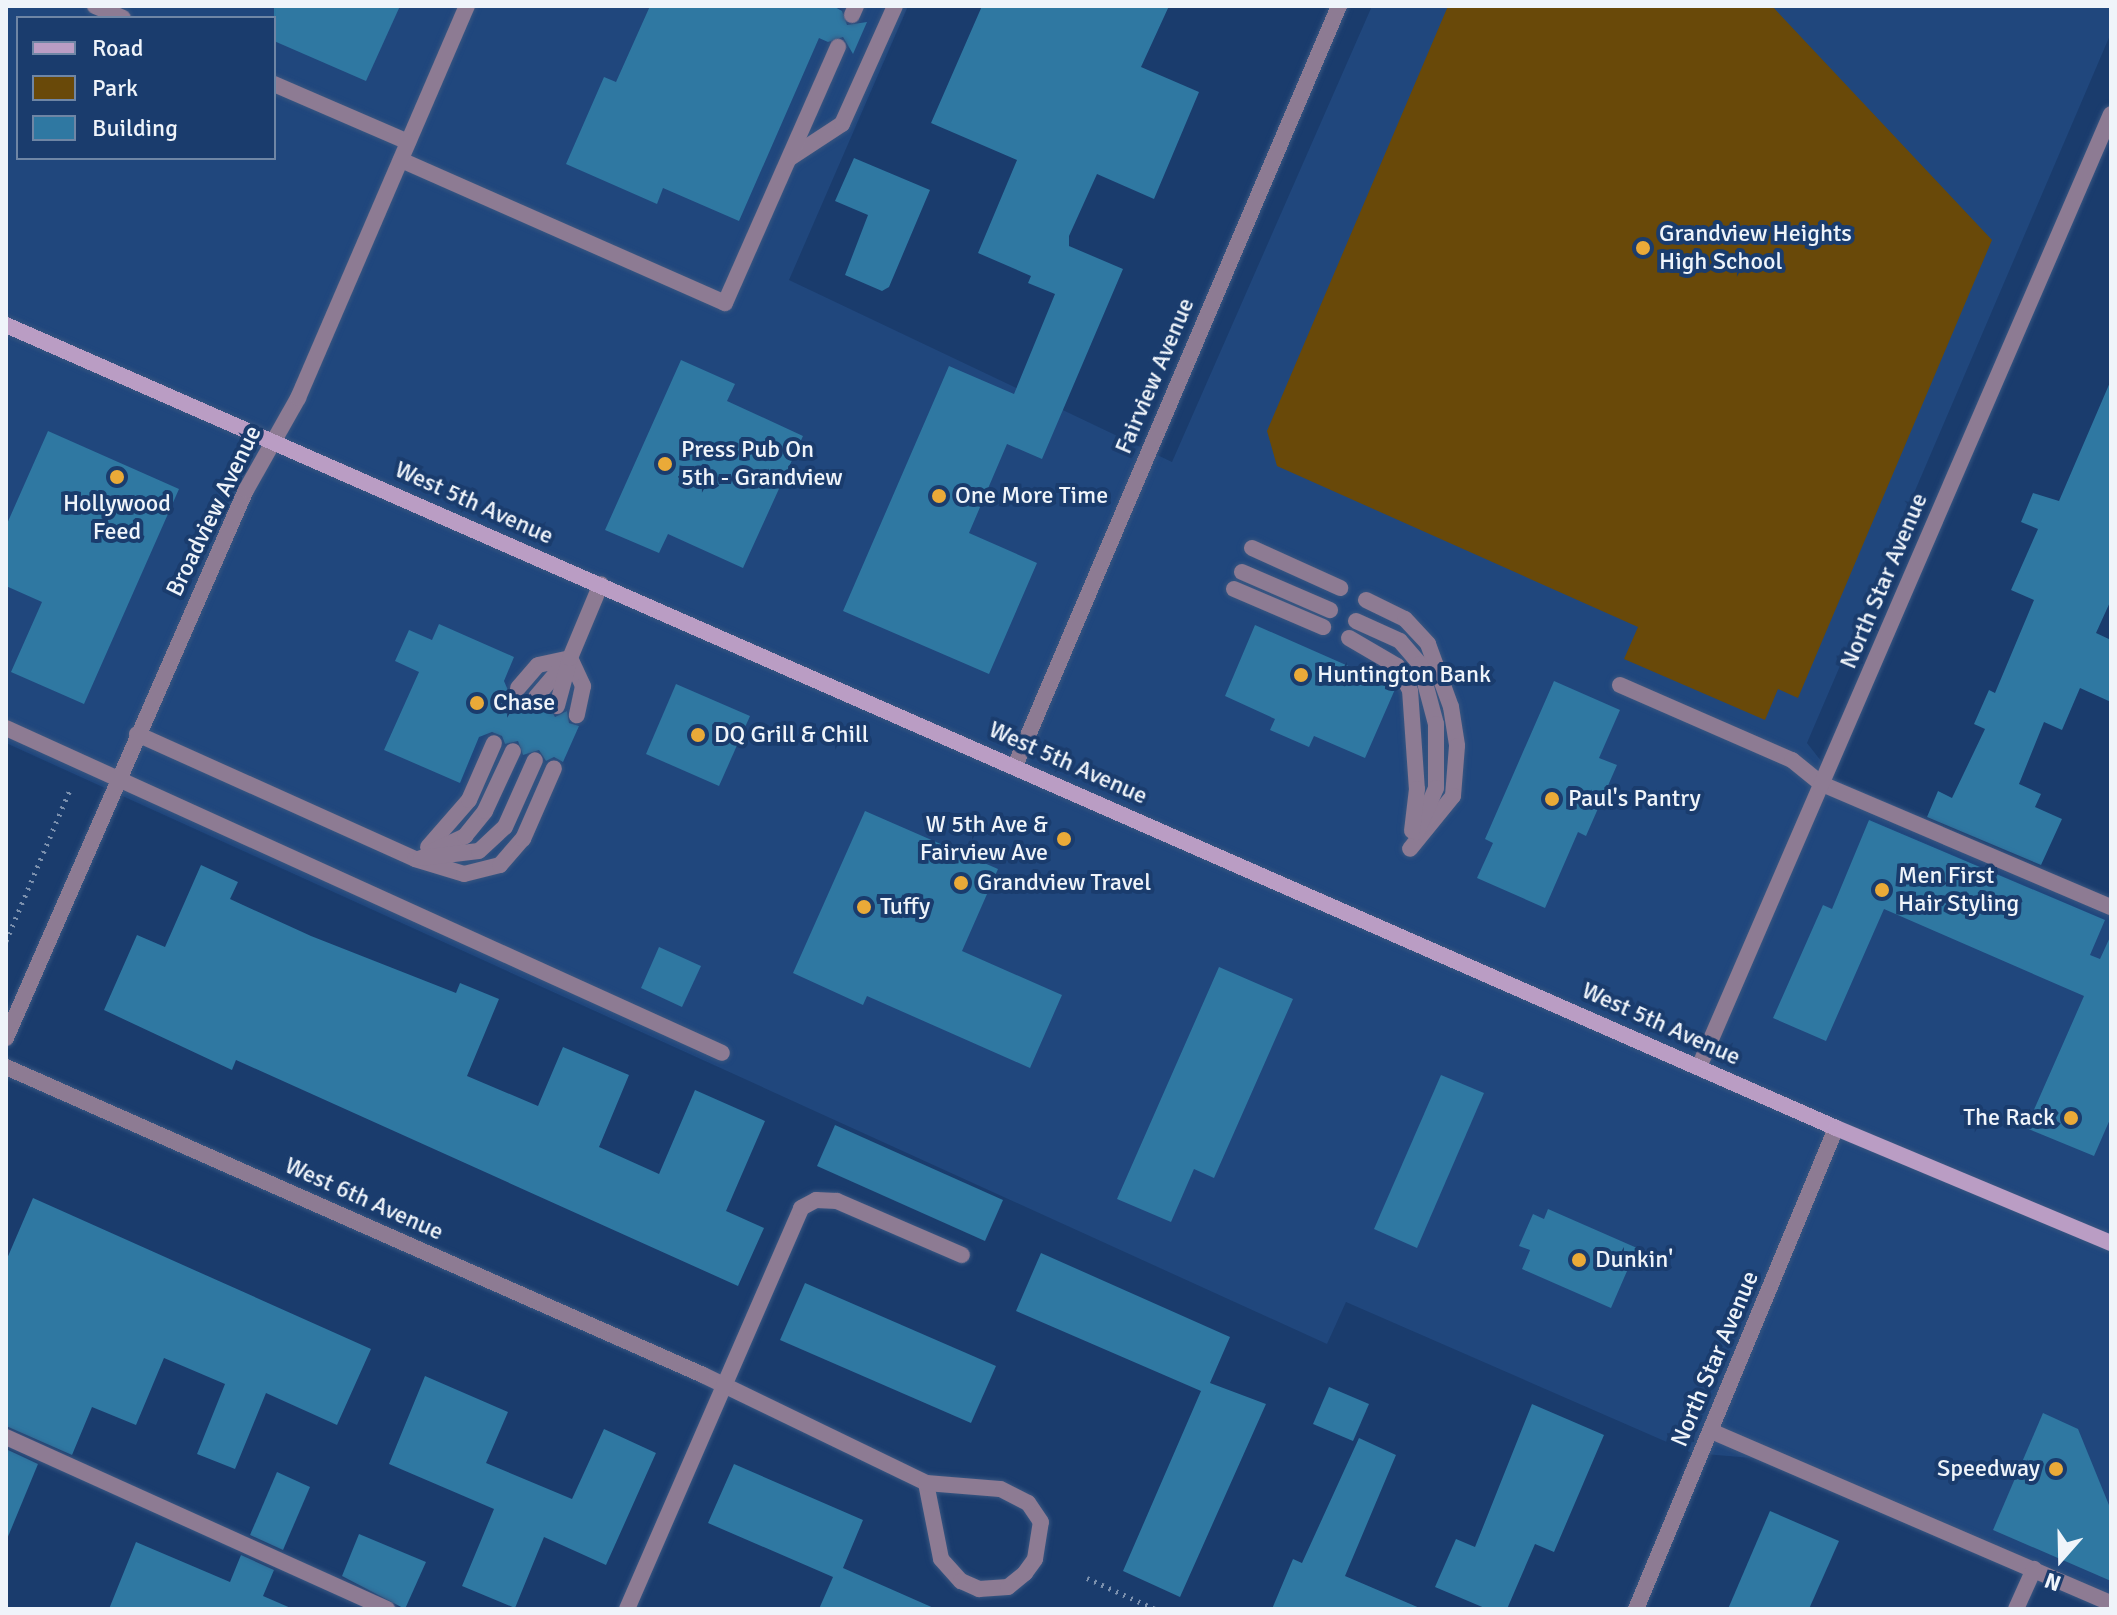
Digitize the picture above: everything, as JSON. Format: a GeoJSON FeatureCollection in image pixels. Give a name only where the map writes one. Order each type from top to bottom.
{"type":"FeatureCollection","features":[{"type":"Feature","properties":{"kind":"main road","name":"West 5th Avenue"},"geometry":{"type":"LineString","coordinates":[[6,325],[1836,1128],[2111,1243]]}},
{"type":"Feature","properties":{"kind":"street"},"geometry":{"type":"LineString","coordinates":[[95,6],[118,16]]}},
{"type":"Feature","properties":{"kind":"street","name":"Broadview Avenue"},"geometry":{"type":"LineString","coordinates":[[6,1038],[246,490],[298,398],[467,6]]}},
{"type":"Feature","properties":{"kind":"street"},"geometry":{"type":"LineString","coordinates":[[789,158],[842,124],[895,6]]}},
{"type":"Feature","properties":{"kind":"street","name":"Fairview Avenue"},"geometry":{"type":"LineString","coordinates":[[1015,766],[1339,6]]}},
{"type":"Feature","properties":{"kind":"street"},"geometry":{"type":"LineString","coordinates":[[401,160],[725,303],[838,47]]}},
{"type":"Feature","properties":{"kind":"street"},"geometry":{"type":"LineString","coordinates":[[276,85],[408,142]]}},
{"type":"Feature","properties":{"kind":"street","name":"North Star Avenue"},"geometry":{"type":"LineString","coordinates":[[1699,1067],[2111,114]]}},
{"type":"Feature","properties":{"kind":"street"},"geometry":{"type":"LineString","coordinates":[[1252,548],[1340,588]]}},
{"type":"Feature","properties":{"kind":"street"},"geometry":{"type":"LineString","coordinates":[[1242,572],[1330,610]]}},
{"type":"Feature","properties":{"kind":"street"},"geometry":{"type":"LineString","coordinates":[[557,706],[570,658],[601,584]]}},
{"type":"Feature","properties":{"kind":"street"},"geometry":{"type":"LineString","coordinates":[[1234,589],[1323,627]]}},
{"type":"Feature","properties":{"kind":"street"},"geometry":{"type":"LineString","coordinates":[[1366,600],[1405,619],[1428,644],[1451,707],[1457,746],[1453,796],[1410,849]]}},
{"type":"Feature","properties":{"kind":"street"},"geometry":{"type":"LineString","coordinates":[[1356,621],[1400,641],[1420,664],[1436,724],[1436,788],[1410,849]]}},
{"type":"Feature","properties":{"kind":"street"},"geometry":{"type":"LineString","coordinates":[[1349,638],[1397,666],[1410,690],[1417,789],[1410,849]]}},
{"type":"Feature","properties":{"kind":"street"},"geometry":{"type":"LineString","coordinates":[[518,688],[538,665],[570,658]]}},
{"type":"Feature","properties":{"kind":"street"},"geometry":{"type":"LineString","coordinates":[[536,697],[570,658]]}},
{"type":"Feature","properties":{"kind":"street"},"geometry":{"type":"LineString","coordinates":[[570,658],[583,686],[577,715]]}},
{"type":"Feature","properties":{"kind":"street"},"geometry":{"type":"LineString","coordinates":[[1620,685],[1792,760],[1822,784],[2111,907]]}},
{"type":"Feature","properties":{"kind":"street"},"geometry":{"type":"LineString","coordinates":[[6,728],[722,1053]]}},
{"type":"Feature","properties":{"kind":"street"},"geometry":{"type":"LineString","coordinates":[[137,734],[415,859],[464,874],[500,865],[523,839],[554,768]]}},
{"type":"Feature","properties":{"kind":"street"},"geometry":{"type":"LineString","coordinates":[[415,859],[448,829],[469,800],[494,743]]}},
{"type":"Feature","properties":{"kind":"street"},"geometry":{"type":"LineString","coordinates":[[415,859],[465,836],[485,811],[513,751]]}},
{"type":"Feature","properties":{"kind":"street"},"geometry":{"type":"LineString","coordinates":[[415,859],[479,851],[505,827],[535,760]]}},
{"type":"Feature","properties":{"kind":"street","name":"West 6th Avenue"},"geometry":{"type":"LineString","coordinates":[[6,1067],[703,1375],[926,1483]]}},
{"type":"Feature","properties":{"kind":"street","name":"North Star Avenue"},"geometry":{"type":"LineString","coordinates":[[1636,1609],[1836,1128]]}},
{"type":"Feature","properties":{"kind":"street"},"geometry":{"type":"LineString","coordinates":[[627,1609],[721,1384],[801,1208],[816,1200],[837,1201],[962,1255]]}},
{"type":"Feature","properties":{"kind":"street"},"geometry":{"type":"LineString","coordinates":[[1711,1431],[2111,1603]]}},
{"type":"Feature","properties":{"kind":"street"},"geometry":{"type":"LineString","coordinates":[[6,1437],[387,1609]]}},
{"type":"Feature","properties":{"kind":"street"},"geometry":{"type":"LineString","coordinates":[[926,1483],[1000,1489],[1028,1503],[1041,1522],[1035,1559],[1025,1573],[1008,1587],[979,1589],[961,1581],[941,1559],[926,1483]]}},
{"type":"Feature","properties":{"kind":"street"},"geometry":{"type":"LineString","coordinates":[[2016,1609],[2034,1569]]}},
{"type":"Feature","properties":{"kind":"path"},"geometry":{"type":"LineString","coordinates":[[6,941],[72,784],[76,759]]}},
{"type":"Feature","properties":{"kind":"path"},"geometry":{"type":"LineString","coordinates":[[1087,1578],[1155,1609]]}},
{"type":"Feature","properties":{"kind":"shaded area"},"geometry":{"type":"Polygon","coordinates":[[[6,6],[908,6],[789,280],[1172,462],[1372,6],[2111,6],[2111,33],[1807,743],[1836,780],[2111,900],[2111,1609],[1764,1459],[1692,1453],[1346,1302],[1327,1344],[6,743],[6,6]]]}},
{"type":"Feature","properties":{"kind":"green space","name":"Grandview Heights High School"},"geometry":{"type":"Polygon","coordinates":[[[1448,6],[1772,6],[1992,240],[1798,698],[1778,689],[1765,720],[1624,659],[1638,627],[1277,466],[1267,431],[1448,6]]]}},
{"type":"Feature","properties":{"kind":"building"},"geometry":{"type":"Polygon","coordinates":[[[274,6],[400,6],[366,81],[276,42],[274,6]]]}},
{"type":"Feature","properties":{"kind":"building"},"geometry":{"type":"Polygon","coordinates":[[[650,6],[833,6],[842,11],[847,25],[867,22],[853,54],[843,37],[828,42],[819,38],[739,221],[663,188],[657,204],[566,164],[604,77],[616,82],[650,6]]]}},
{"type":"Feature","properties":{"kind":"building"},"geometry":{"type":"Polygon","coordinates":[[[982,6],[1169,6],[1141,67],[1199,92],[1154,199],[1097,174],[1069,236],[1069,246],[1123,269],[1042,459],[1007,444],[969,533],[1037,563],[989,674],[843,611],[949,366],[1014,394],[1055,294],[1028,283],[1031,276],[978,253],[1017,160],[931,123],[982,6]]]}},
{"type":"Feature","properties":{"kind":"building"},"geometry":{"type":"Polygon","coordinates":[[[854,158],[930,190],[889,287],[882,291],[845,275],[868,215],[835,201],[854,158]]]}},
{"type":"Feature","properties":{"kind":"building"},"geometry":{"type":"Polygon","coordinates":[[[681,360],[735,384],[727,401],[803,436],[743,568],[668,534],[659,553],[605,530],[681,360]]]}},
{"type":"Feature","properties":{"kind":"building"},"geometry":{"type":"Polygon","coordinates":[[[2111,380],[2111,600],[2096,633],[2111,640],[2111,702],[2080,688],[2062,730],[2044,722],[2019,784],[2041,794],[2035,807],[2062,819],[2041,865],[1927,817],[1938,791],[1952,798],[1985,729],[1974,724],[1989,690],[1995,693],[2034,600],[2011,590],[2038,529],[2021,522],[2033,493],[2059,501],[2111,380]]]}},
{"type":"Feature","properties":{"kind":"building"},"geometry":{"type":"Polygon","coordinates":[[[48,431],[179,489],[84,704],[11,672],[42,602],[6,586],[6,526],[48,431]]]}},
{"type":"Feature","properties":{"kind":"building","name":"Chase"},"geometry":{"type":"Polygon","coordinates":[[[439,624],[514,657],[504,681],[511,697],[525,696],[535,708],[547,702],[555,717],[567,711],[569,723],[579,726],[563,762],[554,757],[546,761],[539,750],[523,755],[518,741],[505,744],[502,736],[492,732],[479,737],[460,783],[384,750],[419,672],[395,661],[409,630],[432,640],[439,624]]]}},
{"type":"Feature","properties":{"kind":"building","name":"Huntington Bank"},"geometry":{"type":"Polygon","coordinates":[[[1255,625],[1396,687],[1365,758],[1314,736],[1309,747],[1270,730],[1275,719],[1225,696],[1255,625]]]}},
{"type":"Feature","properties":{"kind":"building","name":"Paul's Pantry"},"geometry":{"type":"Polygon","coordinates":[[[1554,681],[1620,710],[1599,758],[1617,765],[1586,836],[1578,832],[1545,908],[1477,878],[1493,843],[1485,839],[1554,681]]]}},
{"type":"Feature","properties":{"kind":"building","name":"DQ Grill & Chill"},"geometry":{"type":"Polygon","coordinates":[[[676,684],[750,716],[719,786],[646,754],[676,684]]]}},
{"type":"Feature","properties":{"kind":"building"},"geometry":{"type":"Polygon","coordinates":[[[865,811],[998,869],[962,951],[1062,995],[1030,1068],[867,996],[863,1005],[793,973],[865,811]]]}},
{"type":"Feature","properties":{"kind":"building"},"geometry":{"type":"Polygon","coordinates":[[[1869,820],[2105,920],[2090,955],[2100,959],[2111,935],[2111,1117],[2094,1156],[2026,1128],[2084,996],[1884,909],[1826,1041],[1773,1018],[1823,905],[1832,909],[1869,820]]]}},
{"type":"Feature","properties":{"kind":"building"},"geometry":{"type":"Polygon","coordinates":[[[201,865],[238,882],[230,899],[311,936],[456,993],[460,983],[499,999],[467,1076],[538,1106],[563,1047],[629,1075],[599,1147],[659,1174],[695,1090],[765,1121],[726,1211],[764,1228],[738,1286],[236,1060],[232,1070],[104,1010],[137,935],[165,947],[201,865]]]}},
{"type":"Feature","properties":{"kind":"building"},"geometry":{"type":"Polygon","coordinates":[[[659,947],[701,966],[682,1007],[641,988],[659,947]]]}},
{"type":"Feature","properties":{"kind":"building"},"geometry":{"type":"Polygon","coordinates":[[[1219,967],[1293,999],[1214,1178],[1194,1169],[1171,1222],[1117,1199],[1219,967]]]}},
{"type":"Feature","properties":{"kind":"building"},"geometry":{"type":"Polygon","coordinates":[[[1441,1075],[1484,1093],[1417,1248],[1374,1229],[1441,1075]]]}},
{"type":"Feature","properties":{"kind":"building"},"geometry":{"type":"Polygon","coordinates":[[[835,1125],[1003,1200],[985,1241],[817,1166],[835,1125]]]}},
{"type":"Feature","properties":{"kind":"building"},"geometry":{"type":"Polygon","coordinates":[[[33,1198],[371,1349],[337,1425],[266,1393],[235,1469],[197,1454],[225,1384],[164,1358],[136,1425],[92,1407],[72,1455],[6,1426],[6,1261],[33,1198]]]}},
{"type":"Feature","properties":{"kind":"building","name":"Dunkin'"},"geometry":{"type":"Polygon","coordinates":[[[1548,1209],[1637,1248],[1611,1308],[1522,1269],[1530,1250],[1519,1246],[1533,1214],[1544,1219],[1548,1209]]]}},
{"type":"Feature","properties":{"kind":"building"},"geometry":{"type":"Polygon","coordinates":[[[1041,1253],[1230,1337],[1210,1383],[1266,1404],[1180,1597],[1123,1571],[1201,1391],[1016,1311],[1041,1253]]]}},
{"type":"Feature","properties":{"kind":"building"},"geometry":{"type":"Polygon","coordinates":[[[805,1283],[996,1366],[971,1423],[780,1340],[805,1283]]]}},
{"type":"Feature","properties":{"kind":"building"},"geometry":{"type":"Polygon","coordinates":[[[425,1376],[508,1412],[486,1463],[572,1499],[604,1429],[656,1453],[606,1565],[544,1537],[515,1608],[462,1586],[494,1509],[389,1464],[425,1376]]]}},
{"type":"Feature","properties":{"kind":"building"},"geometry":{"type":"Polygon","coordinates":[[[1329,1387],[1369,1404],[1353,1441],[1313,1424],[1329,1387]]]}},
{"type":"Feature","properties":{"kind":"building"},"geometry":{"type":"Polygon","coordinates":[[[1532,1404],[1604,1435],[1554,1552],[1535,1544],[1507,1609],[1487,1609],[1435,1587],[1456,1539],[1475,1547],[1532,1404]]]}},
{"type":"Feature","properties":{"kind":"building","name":"Speedway"},"geometry":{"type":"Polygon","coordinates":[[[2043,1413],[2078,1429],[2111,1510],[2111,1581],[1993,1530],[2043,1413]]]}},
{"type":"Feature","properties":{"kind":"building"},"geometry":{"type":"Polygon","coordinates":[[[1359,1438],[1396,1455],[1345,1576],[1422,1609],[1272,1609],[1293,1559],[1302,1563],[1359,1438]]]}},
{"type":"Feature","properties":{"kind":"building"},"geometry":{"type":"Polygon","coordinates":[[[6,1449],[38,1464],[7,1539],[6,1539],[6,1449]]]}},
{"type":"Feature","properties":{"kind":"building"},"geometry":{"type":"Polygon","coordinates":[[[734,1464],[863,1520],[843,1568],[936,1609],[819,1609],[833,1577],[708,1523],[734,1464]]]}},
{"type":"Feature","properties":{"kind":"building"},"geometry":{"type":"Polygon","coordinates":[[[277,1472],[310,1487],[283,1550],[250,1535],[277,1472]]]}},
{"type":"Feature","properties":{"kind":"building"},"geometry":{"type":"Polygon","coordinates":[[[1770,1511],[1839,1541],[1809,1609],[1728,1609],[1770,1511]]]}},
{"type":"Feature","properties":{"kind":"building"},"geometry":{"type":"Polygon","coordinates":[[[359,1534],[426,1562],[405,1609],[342,1576],[359,1534]]]}},
{"type":"Feature","properties":{"kind":"building"},"geometry":{"type":"Polygon","coordinates":[[[136,1542],[230,1582],[241,1555],[274,1570],[263,1596],[293,1609],[109,1609],[136,1542]]]}},
{"type":"Feature","properties":{"kind":"place","name":"Grandview Heights High School"},"geometry":{"type":"Point","coordinates":[1643,248]}},
{"type":"Feature","properties":{"kind":"place","name":"Press Pub On 5th - Grandview"},"geometry":{"type":"Point","coordinates":[665,464]}},
{"type":"Feature","properties":{"kind":"place","name":"Hollywood Feed"},"geometry":{"type":"Point","coordinates":[117,477]}},
{"type":"Feature","properties":{"kind":"place","name":"One More Time"},"geometry":{"type":"Point","coordinates":[939,496]}},
{"type":"Feature","properties":{"kind":"place","name":"Huntington Bank"},"geometry":{"type":"Point","coordinates":[1301,675]}},
{"type":"Feature","properties":{"kind":"place","name":"Chase"},"geometry":{"type":"Point","coordinates":[477,703]}},
{"type":"Feature","properties":{"kind":"place","name":"DQ Grill & Chill"},"geometry":{"type":"Point","coordinates":[698,735]}},
{"type":"Feature","properties":{"kind":"place","name":"Paul's Pantry"},"geometry":{"type":"Point","coordinates":[1552,799]}},
{"type":"Feature","properties":{"kind":"place","name":"W 5th Ave & Fairview Ave"},"geometry":{"type":"Point","coordinates":[1064,839]}},
{"type":"Feature","properties":{"kind":"place","name":"Grandview Travel"},"geometry":{"type":"Point","coordinates":[961,883]}},
{"type":"Feature","properties":{"kind":"place","name":"Men First Hair Styling"},"geometry":{"type":"Point","coordinates":[1882,890]}},
{"type":"Feature","properties":{"kind":"place","name":"Tuffy"},"geometry":{"type":"Point","coordinates":[864,907]}},
{"type":"Feature","properties":{"kind":"place","name":"The Rack"},"geometry":{"type":"Point","coordinates":[2071,1118]}},
{"type":"Feature","properties":{"kind":"place","name":"Dunkin'"},"geometry":{"type":"Point","coordinates":[1579,1260]}},
{"type":"Feature","properties":{"kind":"place","name":"Speedway"},"geometry":{"type":"Point","coordinates":[2056,1469]}}]}
